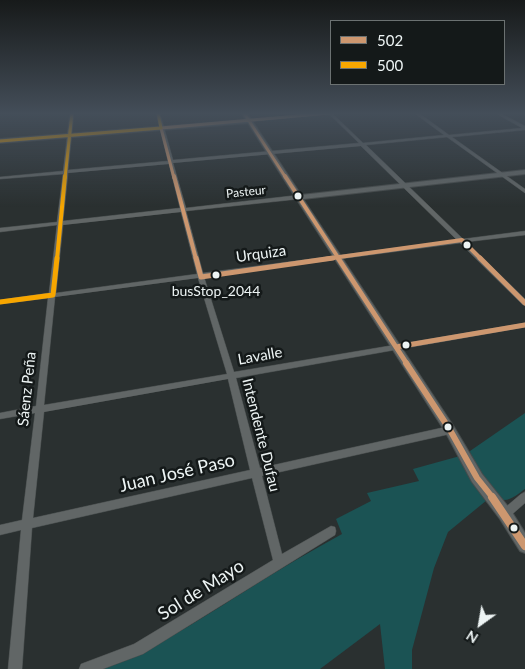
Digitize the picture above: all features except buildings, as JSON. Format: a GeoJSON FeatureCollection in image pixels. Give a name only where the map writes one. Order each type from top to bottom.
{"type":"FeatureCollection","features":[{"type":"Feature","properties":{"kind":"street","name":"Sáenz Peña"},"geometry":{"type":"LineString","coordinates":[[15,669],[27,524],[68,144]]}},
{"type":"Feature","properties":{"kind":"street","name":"Intendente Dufau"},"geometry":{"type":"LineString","coordinates":[[166,144],[231,375],[279,563]]}},
{"type":"Feature","properties":{"kind":"street"},"geometry":{"type":"LineString","coordinates":[[263,144],[450,430],[477,478],[505,514],[525,546]]}},
{"type":"Feature","properties":{"kind":"street"},"geometry":{"type":"LineString","coordinates":[[0,178],[360,144]]}},
{"type":"Feature","properties":{"kind":"street"},"geometry":{"type":"LineString","coordinates":[[362,144],[525,303]]}},
{"type":"Feature","properties":{"kind":"street"},"geometry":{"type":"LineString","coordinates":[[459,144],[525,191]]}},
{"type":"Feature","properties":{"kind":"street","name":"Pasteur"},"geometry":{"type":"LineString","coordinates":[[0,230],[525,172]]}},
{"type":"Feature","properties":{"kind":"street","name":"Urquiza"},"geometry":{"type":"LineString","coordinates":[[0,302],[202,277],[462,240],[525,233]]}},
{"type":"Feature","properties":{"kind":"street","name":"Lavalle"},"geometry":{"type":"LineString","coordinates":[[0,416],[525,325]]}},
{"type":"Feature","properties":{"kind":"street","name":"Juan José Paso"},"geometry":{"type":"LineString","coordinates":[[0,530],[450,430]]}},
{"type":"Feature","properties":{"kind":"street"},"geometry":{"type":"LineString","coordinates":[[505,514],[525,497]]}},
{"type":"Feature","properties":{"kind":"street","name":"Sol de Mayo"},"geometry":{"type":"LineString","coordinates":[[86,669],[138,649],[331,531]]}},
{"type":"Feature","properties":{"kind":"shaded area"},"geometry":{"type":"Polygon","coordinates":[[[525,413],[525,489],[510,499],[499,499],[485,484],[471,458],[470,451],[525,413]]]}},
{"type":"Feature","properties":{"kind":"shaded area"},"geometry":{"type":"Polygon","coordinates":[[[460,456],[487,500],[448,532],[434,568],[412,650],[412,669],[385,669],[380,624],[320,669],[102,669],[141,652],[178,632],[342,534],[336,519],[371,501],[367,493],[419,481],[413,469],[460,456]]]}},
{"type":"Feature","properties":{"kind":"transit line","name":"500"},"geometry":{"type":"LineString","coordinates":[[0,302],[53,295],[69,144]]}},
{"type":"Feature","properties":{"kind":"transit line","name":"502"},"geometry":{"type":"LineString","coordinates":[[165,144],[201,277],[462,240],[525,303]]}},
{"type":"Feature","properties":{"kind":"transit line","name":"502"},"geometry":{"type":"LineString","coordinates":[[264,144],[450,430],[477,478],[505,514],[525,546]]}},
{"type":"Feature","properties":{"kind":"transit line","name":"502"},"geometry":{"type":"LineString","coordinates":[[396,347],[525,325]]}},
{"type":"Feature","properties":{"kind":"place","name":"busStop_2044"},"geometry":{"type":"Point","coordinates":[216,275]}}]}
